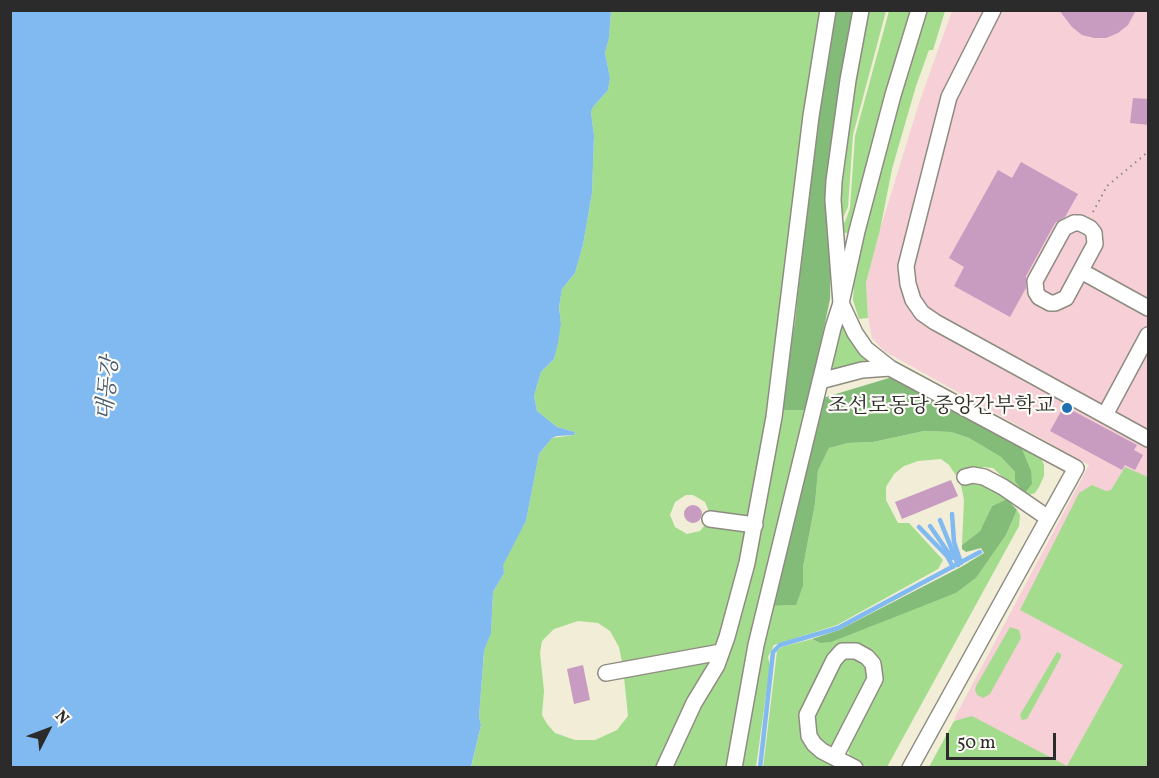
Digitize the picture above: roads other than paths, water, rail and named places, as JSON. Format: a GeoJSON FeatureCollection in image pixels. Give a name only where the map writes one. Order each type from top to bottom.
{"type":"FeatureCollection","features":[{"type":"Feature","properties":{"kind":"street"},"geometry":{"type":"LineString","coordinates":[[664,768],[694,703],[717,665],[747,563],[774,417],[811,116],[828,10]]}},
{"type":"Feature","properties":{"kind":"street"},"geometry":{"type":"LineString","coordinates":[[861,10],[848,80],[833,201],[841,303],[855,333],[866,349],[890,368],[1076,468],[910,768]]}},
{"type":"Feature","properties":{"kind":"street"},"geometry":{"type":"LineString","coordinates":[[734,767],[756,645],[820,381],[893,95],[919,10]]}},
{"type":"Feature","properties":{"kind":"street"},"geometry":{"type":"LineString","coordinates":[[993,10],[949,97],[906,266],[908,284],[922,313],[935,322],[1149,439]]}},
{"type":"Feature","properties":{"kind":"street"},"geometry":{"type":"LineString","coordinates":[[1074,223],[1086,225],[1094,233],[1095,244],[1081,271],[1066,298],[1061,301],[1050,303],[1044,301],[1036,292],[1035,281],[1064,228],[1074,223]]}},
{"type":"Feature","properties":{"kind":"street"},"geometry":{"type":"LineString","coordinates":[[1081,271],[1149,308]]}},
{"type":"Feature","properties":{"kind":"street"},"geometry":{"type":"LineString","coordinates":[[1105,415],[1149,335]]}},
{"type":"Feature","properties":{"kind":"street"},"geometry":{"type":"LineString","coordinates":[[820,381],[862,370],[890,368]]}},
{"type":"Feature","properties":{"kind":"street"},"geometry":{"type":"LineString","coordinates":[[965,477],[974,475],[984,477],[1003,487],[1048,518]]}},
{"type":"Feature","properties":{"kind":"street"},"geometry":{"type":"LineString","coordinates":[[710,519],[755,525]]}},
{"type":"Feature","properties":{"kind":"street"},"geometry":{"type":"LineString","coordinates":[[835,757],[875,679],[873,664],[864,654],[856,651],[842,651],[834,660],[807,715],[808,736],[814,744],[835,757],[855,768]]}},
{"type":"Feature","properties":{"kind":"street"},"geometry":{"type":"LineString","coordinates":[[606,673],[721,652]]}},
{"type":"Feature","properties":{"kind":"water","name":"대동강"},"geometry":{"type":"Polygon","coordinates":[[[10,11],[611,11],[609,38],[605,53],[610,78],[608,90],[591,112],[594,136],[592,193],[583,245],[575,273],[562,289],[559,307],[561,324],[554,359],[541,372],[534,396],[537,411],[557,427],[575,432],[574,435],[552,438],[539,454],[526,521],[503,565],[504,573],[493,592],[491,633],[484,651],[479,717],[481,725],[471,767],[11,767],[10,11]]]}},
{"type":"Feature","properties":{"kind":"waterway"},"geometry":{"type":"LineString","coordinates":[[952,514],[954,542],[961,563]]}},
{"type":"Feature","properties":{"kind":"waterway"},"geometry":{"type":"LineString","coordinates":[[940,520],[958,565]]}},
{"type":"Feature","properties":{"kind":"waterway"},"geometry":{"type":"LineString","coordinates":[[930,526],[952,558]]}},
{"type":"Feature","properties":{"kind":"waterway"},"geometry":{"type":"LineString","coordinates":[[919,527],[947,556],[953,567]]}},
{"type":"Feature","properties":{"kind":"waterway"},"geometry":{"type":"LineString","coordinates":[[760,768],[773,652],[780,645],[838,628],[980,552]]}},
{"type":"Feature","properties":{"kind":"place","name":"조선로동당 중앙간부학교"},"geometry":{"type":"Point","coordinates":[1067,408]}}]}
